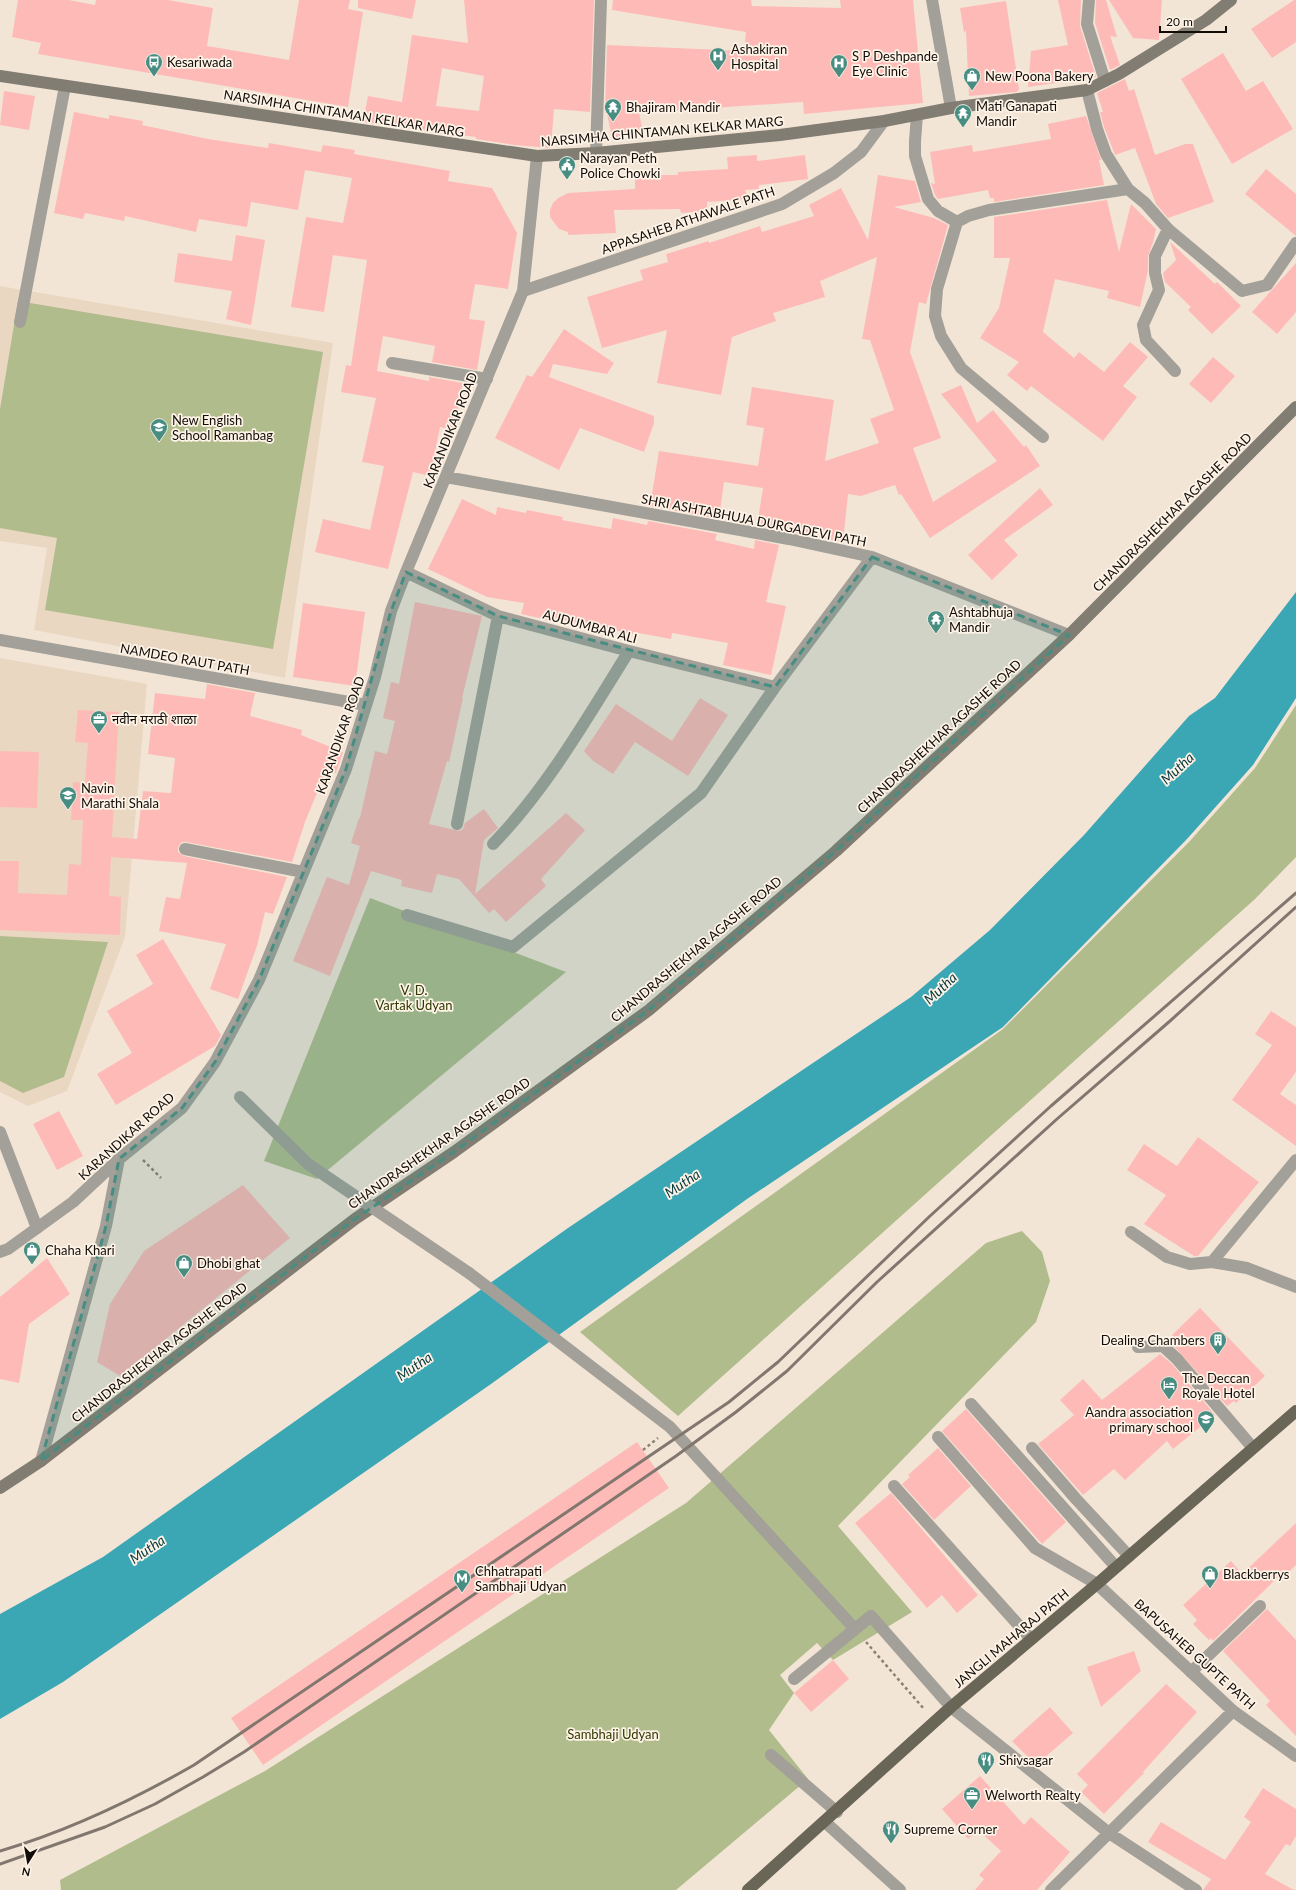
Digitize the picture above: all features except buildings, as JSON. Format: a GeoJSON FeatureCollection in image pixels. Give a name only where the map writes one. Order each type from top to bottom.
{"type":"FeatureCollection","features":[{"type":"Feature","properties":{"kind":"main road","name":"JANGLI MAHARAJ PATH"},"geometry":{"type":"LineString","coordinates":[[748,1890],[837,1812],[951,1707],[1097,1584],[1296,1411]]}},
{"type":"Feature","properties":{"kind":"street"},"geometry":{"type":"LineString","coordinates":[[596,153],[602,0]]}},
{"type":"Feature","properties":{"kind":"street"},"geometry":{"type":"LineString","coordinates":[[932,0],[951,108]]}},
{"type":"Feature","properties":{"kind":"street"},"geometry":{"type":"LineString","coordinates":[[1088,0],[1087,24],[1105,81]]}},
{"type":"Feature","properties":{"kind":"street","name":"NARSIMHA CHINTAMAN KELKAR MARG"},"geometry":{"type":"LineString","coordinates":[[0,76],[537,156],[596,153],[780,135],[884,121],[951,108],[1087,90],[1105,81],[1206,20],[1231,0]]}},
{"type":"Feature","properties":{"kind":"street"},"geometry":{"type":"LineString","coordinates":[[20,322],[65,86]]}},
{"type":"Feature","properties":{"kind":"street"},"geometry":{"type":"LineString","coordinates":[[1087,90],[1097,129],[1106,154],[1128,189],[1145,203],[1168,230],[1242,291],[1267,285],[1296,243]]}},
{"type":"Feature","properties":{"kind":"street"},"geometry":{"type":"LineString","coordinates":[[917,115],[915,156],[928,199],[938,211],[957,222]]}},
{"type":"Feature","properties":{"kind":"street","name":"APPASAHEB ATHAWALE PATH"},"geometry":{"type":"LineString","coordinates":[[523,291],[782,204],[834,173],[861,152],[884,121]]}},
{"type":"Feature","properties":{"kind":"street","name":"KARANDIKAR ROAD"},"geometry":{"type":"LineString","coordinates":[[0,1252],[8,1249],[73,1202],[119,1159],[182,1108],[215,1062],[259,980],[346,769],[366,705],[391,611],[523,291],[537,156]]}},
{"type":"Feature","properties":{"kind":"street"},"geometry":{"type":"LineString","coordinates":[[957,222],[989,210],[1128,189]]}},
{"type":"Feature","properties":{"kind":"street"},"geometry":{"type":"LineString","coordinates":[[957,222],[937,289],[935,316],[941,336],[961,368],[1043,437]]}},
{"type":"Feature","properties":{"kind":"street"},"geometry":{"type":"LineString","coordinates":[[1168,230],[1155,256],[1155,274],[1159,290],[1143,325],[1146,340],[1176,371]]}},
{"type":"Feature","properties":{"kind":"street"},"geometry":{"type":"LineString","coordinates":[[392,363],[486,379]]}},
{"type":"Feature","properties":{"kind":"street","name":"CHANDRASHEKHAR AGASHE ROAD"},"geometry":{"type":"LineString","coordinates":[[0,1488],[41,1461],[355,1219],[454,1152],[649,1010],[836,851],[1069,635],[1296,407]]}},
{"type":"Feature","properties":{"kind":"street","name":"SHRI ASHTABHUJA DURGADEVI PATH"},"geometry":{"type":"LineString","coordinates":[[446,477],[789,539],[872,557],[1069,635]]}},
{"type":"Feature","properties":{"kind":"street"},"geometry":{"type":"LineString","coordinates":[[407,915],[513,947],[700,793],[775,687],[872,557]]}},
{"type":"Feature","properties":{"kind":"street","name":"AUDUMBAR ALI"},"geometry":{"type":"LineString","coordinates":[[406,572],[498,616],[629,651],[775,687]]}},
{"type":"Feature","properties":{"kind":"street"},"geometry":{"type":"LineString","coordinates":[[457,824],[498,616]]}},
{"type":"Feature","properties":{"kind":"street","name":"NAMDEO RAUT PATH"},"geometry":{"type":"LineString","coordinates":[[0,640],[366,705]]}},
{"type":"Feature","properties":{"kind":"street"},"geometry":{"type":"LineString","coordinates":[[493,844],[518,818],[557,766],[629,651]]}},
{"type":"Feature","properties":{"kind":"street"},"geometry":{"type":"LineString","coordinates":[[185,850],[303,872]]}},
{"type":"Feature","properties":{"kind":"street"},"geometry":{"type":"LineString","coordinates":[[240,1097],[308,1164],[469,1273],[670,1427],[855,1629]]}},
{"type":"Feature","properties":{"kind":"street"},"geometry":{"type":"LineString","coordinates":[[0,1132],[37,1228]]}},
{"type":"Feature","properties":{"kind":"street"},"geometry":{"type":"LineString","coordinates":[[41,1461],[106,1226],[119,1159]]}},
{"type":"Feature","properties":{"kind":"street"},"geometry":{"type":"LineString","coordinates":[[1212,1262],[1296,1160]]}},
{"type":"Feature","properties":{"kind":"street"},"geometry":{"type":"LineString","coordinates":[[1131,1232],[1167,1257],[1190,1264],[1212,1262],[1247,1268],[1296,1287]]}},
{"type":"Feature","properties":{"kind":"street"},"geometry":{"type":"LineString","coordinates":[[1138,1347],[1164,1346],[1178,1359],[1253,1448]]}},
{"type":"Feature","properties":{"kind":"street"},"geometry":{"type":"LineString","coordinates":[[971,1404],[1116,1567]]}},
{"type":"Feature","properties":{"kind":"street","name":"BAPUSAHEB GUPTE PATH"},"geometry":{"type":"LineString","coordinates":[[938,1437],[1035,1548],[1097,1584],[1234,1711],[1296,1756]]}},
{"type":"Feature","properties":{"kind":"street"},"geometry":{"type":"LineString","coordinates":[[1032,1448],[1076,1499],[1129,1556]]}},
{"type":"Feature","properties":{"kind":"street"},"geometry":{"type":"LineString","coordinates":[[894,1486],[1031,1639]]}},
{"type":"Feature","properties":{"kind":"street"},"geometry":{"type":"LineString","coordinates":[[1191,1672],[1260,1606]]}},
{"type":"Feature","properties":{"kind":"street"},"geometry":{"type":"LineString","coordinates":[[794,1679],[871,1616],[951,1707],[1109,1833],[1196,1890]]}},
{"type":"Feature","properties":{"kind":"street"},"geometry":{"type":"LineString","coordinates":[[1051,1890],[1234,1711]]}},
{"type":"Feature","properties":{"kind":"street"},"geometry":{"type":"LineString","coordinates":[[771,1755],[837,1812]]}},
{"type":"Feature","properties":{"kind":"street"},"geometry":{"type":"LineString","coordinates":[[825,1822],[900,1890]]}},
{"type":"Feature","properties":{"kind":"path"},"geometry":{"type":"LineString","coordinates":[[131,1149],[161,1178]]}},
{"type":"Feature","properties":{"kind":"path"},"geometry":{"type":"LineString","coordinates":[[855,1629],[935,1722]]}},
{"type":"Feature","properties":{"kind":"highlighted area"},"geometry":{"type":"Polygon","coordinates":[[[872,557],[1069,635],[836,851],[649,1010],[454,1152],[355,1219],[41,1461],[106,1226],[119,1159],[182,1108],[215,1062],[259,980],[346,769],[391,611],[406,572],[498,616],[775,687],[872,557]]]}},
{"type":"Feature","properties":{"kind":"shaded area","name":"New English School Ramanbag"},"geometry":{"type":"Polygon","coordinates":[[[0,286],[333,343],[285,678],[34,630],[47,548],[0,541],[0,286]]]}},
{"type":"Feature","properties":{"kind":"shaded area","name":"Navin Marathi Shala"},"geometry":{"type":"Polygon","coordinates":[[[0,658],[147,684],[125,937],[67,1091],[28,1106],[0,1092],[0,658]]]}},
{"type":"Feature","properties":{"kind":"green space","name":"New English School Ramanbag"},"geometry":{"type":"Polygon","coordinates":[[[18,301],[323,352],[273,649],[45,610],[57,538],[0,528],[0,409],[18,301]]]}},
{"type":"Feature","properties":{"kind":"green space"},"geometry":{"type":"Polygon","coordinates":[[[1296,705],[1296,857],[1255,899],[678,1416],[580,1332],[1003,1029],[1189,842],[1255,768],[1296,705]]]}},
{"type":"Feature","properties":{"kind":"green space","name":"V. D. Vartak Udyan"},"geometry":{"type":"Polygon","coordinates":[[[370,898],[566,972],[317,1179],[264,1161],[370,898]]]}},
{"type":"Feature","properties":{"kind":"green space"},"geometry":{"type":"Polygon","coordinates":[[[0,936],[108,942],[64,1077],[23,1093],[0,1081],[0,936]]]}},
{"type":"Feature","properties":{"kind":"green space","name":"Sambhaji Udyan"},"geometry":{"type":"Polygon","coordinates":[[[1022,1231],[1042,1252],[1050,1281],[1036,1322],[838,1526],[912,1612],[833,1660],[817,1643],[780,1675],[794,1693],[769,1730],[808,1779],[676,1890],[61,1890],[60,1880],[265,1771],[686,1503],[986,1243],[1022,1231]]]}},
{"type":"Feature","properties":{"kind":"water","name":"Mutha"},"geometry":{"type":"Polygon","coordinates":[[[1296,592],[1296,698],[1253,765],[1187,839],[1003,1027],[747,1199],[491,1384],[63,1682],[0,1719],[0,1614],[103,1557],[568,1228],[911,997],[990,930],[1084,835],[1189,716],[1215,698],[1296,592]]]}},
{"type":"Feature","properties":{"kind":"railway"},"geometry":{"type":"LineString","coordinates":[[0,1851],[50,1834],[100,1814],[194,1765],[729,1402],[778,1362],[930,1216],[1051,1106],[1296,893]]}},
{"type":"Feature","properties":{"kind":"railway"},"geometry":{"type":"LineString","coordinates":[[0,1864],[105,1827],[155,1804],[244,1752],[676,1456],[736,1412],[787,1371],[877,1282],[1057,1119],[1170,1021],[1296,907]]}},
{"type":"Feature","properties":{"kind":"place","name":"Ashakiran Hospital"},"geometry":{"type":"Point","coordinates":[718,71]}},
{"type":"Feature","properties":{"kind":"place","name":"Kesariwada"},"geometry":{"type":"Point","coordinates":[154,77]}},
{"type":"Feature","properties":{"kind":"place","name":"S P Deshpande Eye Clinic"},"geometry":{"type":"Point","coordinates":[839,78]}},
{"type":"Feature","properties":{"kind":"place","name":"New Poona Bakery"},"geometry":{"type":"Point","coordinates":[972,91]}},
{"type":"Feature","properties":{"kind":"place","name":"Bhajiram Mandir"},"geometry":{"type":"Point","coordinates":[613,122]}},
{"type":"Feature","properties":{"kind":"place","name":"Mati Ganapati Mandir"},"geometry":{"type":"Point","coordinates":[963,128]}},
{"type":"Feature","properties":{"kind":"place","name":"Narayan Peth Police Chowki"},"geometry":{"type":"Point","coordinates":[567,180]}},
{"type":"Feature","properties":{"kind":"place","name":"New English School Ramanbag"},"geometry":{"type":"Point","coordinates":[159,442]}},
{"type":"Feature","properties":{"kind":"place","name":"Ashtabhuja Mandir"},"geometry":{"type":"Point","coordinates":[936,634]}},
{"type":"Feature","properties":{"kind":"place","name":"नवीन मराठी शाळा"},"geometry":{"type":"Point","coordinates":[99,734]}},
{"type":"Feature","properties":{"kind":"place","name":"Navin Marathi Shala"},"geometry":{"type":"Point","coordinates":[68,810]}},
{"type":"Feature","properties":{"kind":"place","name":"Chaha Khari"},"geometry":{"type":"Point","coordinates":[32,1265]}},
{"type":"Feature","properties":{"kind":"place","name":"Dhobi ghat"},"geometry":{"type":"Point","coordinates":[184,1278]}},
{"type":"Feature","properties":{"kind":"place","name":"Dealing Chambers"},"geometry":{"type":"Point","coordinates":[1218,1355]}},
{"type":"Feature","properties":{"kind":"place","name":"The Deccan Royale Hotel"},"geometry":{"type":"Point","coordinates":[1169,1400]}},
{"type":"Feature","properties":{"kind":"place","name":"Aandra association primary school"},"geometry":{"type":"Point","coordinates":[1206,1434]}},
{"type":"Feature","properties":{"kind":"place","name":"Blackberrys"},"geometry":{"type":"Point","coordinates":[1210,1589]}},
{"type":"Feature","properties":{"kind":"place","name":"Chhatrapati Sambhaji Udyan"},"geometry":{"type":"Point","coordinates":[462,1593]}},
{"type":"Feature","properties":{"kind":"place","name":"Shivsagar"},"geometry":{"type":"Point","coordinates":[986,1775]}},
{"type":"Feature","properties":{"kind":"place","name":"Welworth Realty"},"geometry":{"type":"Point","coordinates":[972,1810]}},
{"type":"Feature","properties":{"kind":"place","name":"Supreme Corner"},"geometry":{"type":"Point","coordinates":[891,1844]}}]}
